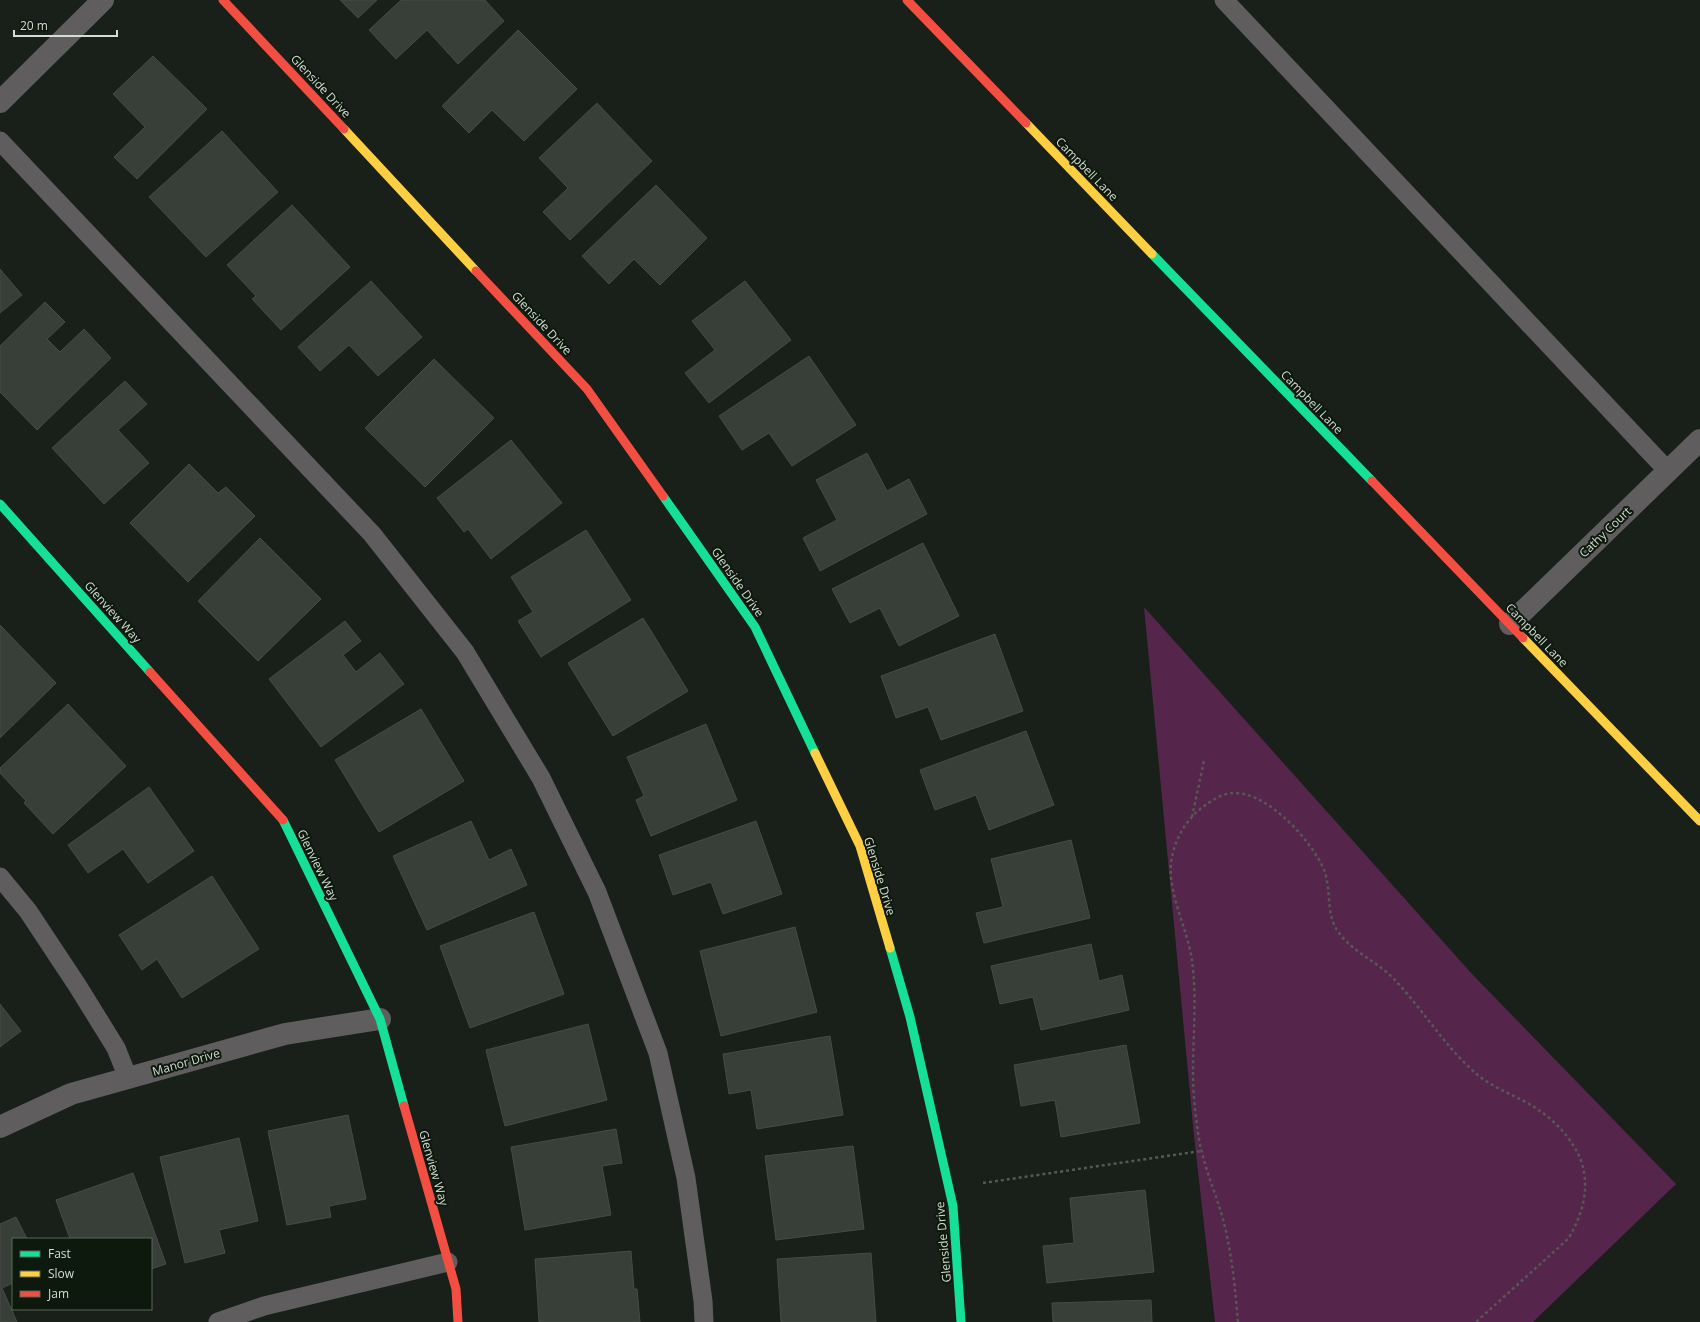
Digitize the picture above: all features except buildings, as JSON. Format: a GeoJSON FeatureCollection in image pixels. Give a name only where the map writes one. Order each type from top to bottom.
{"type":"FeatureCollection","features":[{"type":"Feature","properties":{"kind":"street"},"geometry":{"type":"LineString","coordinates":[[0,102],[102,0]]}},
{"type":"Feature","properties":{"kind":"street","name":"Glenside Drive"},"geometry":{"type":"LineString","coordinates":[[223,0],[587,388],[755,627],[860,846],[910,1017],[954,1206],[961,1322]]}},
{"type":"Feature","properties":{"kind":"street","name":"Campbell Lane"},"geometry":{"type":"LineString","coordinates":[[907,0],[1700,821]]}},
{"type":"Feature","properties":{"kind":"street","name":"Cathy Court"},"geometry":{"type":"LineString","coordinates":[[1510,624],[1700,440]]}},
{"type":"Feature","properties":{"kind":"street","name":"Glenview Way"},"geometry":{"type":"LineString","coordinates":[[0,504],[283,820],[380,1019],[456,1289],[458,1322]]}},
{"type":"Feature","properties":{"kind":"street","name":"Manor Drive"},"geometry":{"type":"LineString","coordinates":[[0,1127],[71,1094],[285,1034],[380,1019]]}},
{"type":"Feature","properties":{"kind":"lane"},"geometry":{"type":"LineString","coordinates":[[1224,0],[1668,471]]}},
{"type":"Feature","properties":{"kind":"lane"},"geometry":{"type":"LineString","coordinates":[[0,141],[372,534],[465,652],[541,778],[597,892],[658,1053],[686,1178],[703,1301],[704,1322]]}},
{"type":"Feature","properties":{"kind":"lane"},"geometry":{"type":"LineString","coordinates":[[0,877],[28,911],[77,985],[116,1048],[128,1078]]}},
{"type":"Feature","properties":{"kind":"lane"},"geometry":{"type":"LineString","coordinates":[[218,1322],[264,1306],[448,1262]]}},
{"type":"Feature","properties":{"kind":"path"},"geometry":{"type":"LineString","coordinates":[[1192,817],[1204,760]]}},
{"type":"Feature","properties":{"kind":"path"},"geometry":{"type":"LineString","coordinates":[[1238,1322],[1234,1273],[1224,1222],[1201,1151],[1193,1078],[1194,1006],[1192,961],[1173,887],[1171,864],[1175,844],[1187,821],[1204,805],[1223,795],[1233,793],[1244,794],[1260,800],[1282,816],[1300,833],[1316,854],[1325,872],[1331,915],[1335,928],[1346,942],[1392,978],[1434,1029],[1476,1073],[1493,1087],[1539,1110],[1559,1127],[1574,1146],[1583,1168],[1586,1191],[1582,1211],[1575,1228],[1568,1239],[1476,1322]]}},
{"type":"Feature","properties":{"kind":"path"},"geometry":{"type":"LineString","coordinates":[[984,1183],[1201,1151]]}},
{"type":"Feature","properties":{"kind":"shaded area"},"geometry":{"type":"Polygon","coordinates":[[[1144,607],[1472,974],[1676,1184],[1533,1322],[1215,1322],[1194,1136],[1144,607]]]}},
{"type":"Feature","properties":{"kind":"traffic: fast"},"geometry":{"type":"LineString","coordinates":[[1152,254],[1372,481]]}},
{"type":"Feature","properties":{"kind":"traffic: fast"},"geometry":{"type":"LineString","coordinates":[[663,496],[755,627],[815,753]]}},
{"type":"Feature","properties":{"kind":"traffic: fast"},"geometry":{"type":"LineString","coordinates":[[0,504],[150,672]]}},
{"type":"Feature","properties":{"kind":"traffic: fast"},"geometry":{"type":"LineString","coordinates":[[283,820],[380,1019],[404,1106]]}},
{"type":"Feature","properties":{"kind":"traffic: fast"},"geometry":{"type":"LineString","coordinates":[[890,948],[910,1017],[953,1206],[961,1322]]}},
{"type":"Feature","properties":{"kind":"traffic: slow"},"geometry":{"type":"LineString","coordinates":[[1026,123],[1152,254]]}},
{"type":"Feature","properties":{"kind":"traffic: slow"},"geometry":{"type":"LineString","coordinates":[[344,129],[476,271]]}},
{"type":"Feature","properties":{"kind":"traffic: slow"},"geometry":{"type":"LineString","coordinates":[[1523,638],[1700,821]]}},
{"type":"Feature","properties":{"kind":"traffic: slow"},"geometry":{"type":"LineString","coordinates":[[815,753],[860,846],[890,948]]}},
{"type":"Feature","properties":{"kind":"traffic: jam"},"geometry":{"type":"LineString","coordinates":[[223,0],[344,129]]}},
{"type":"Feature","properties":{"kind":"traffic: jam"},"geometry":{"type":"LineString","coordinates":[[907,0],[1026,123]]}},
{"type":"Feature","properties":{"kind":"traffic: jam"},"geometry":{"type":"LineString","coordinates":[[476,271],[587,389],[663,496]]}},
{"type":"Feature","properties":{"kind":"traffic: jam"},"geometry":{"type":"LineString","coordinates":[[1372,481],[1523,638]]}},
{"type":"Feature","properties":{"kind":"traffic: jam"},"geometry":{"type":"LineString","coordinates":[[150,672],[283,820]]}},
{"type":"Feature","properties":{"kind":"traffic: jam"},"geometry":{"type":"LineString","coordinates":[[404,1106],[456,1289],[458,1322]]}}]}
